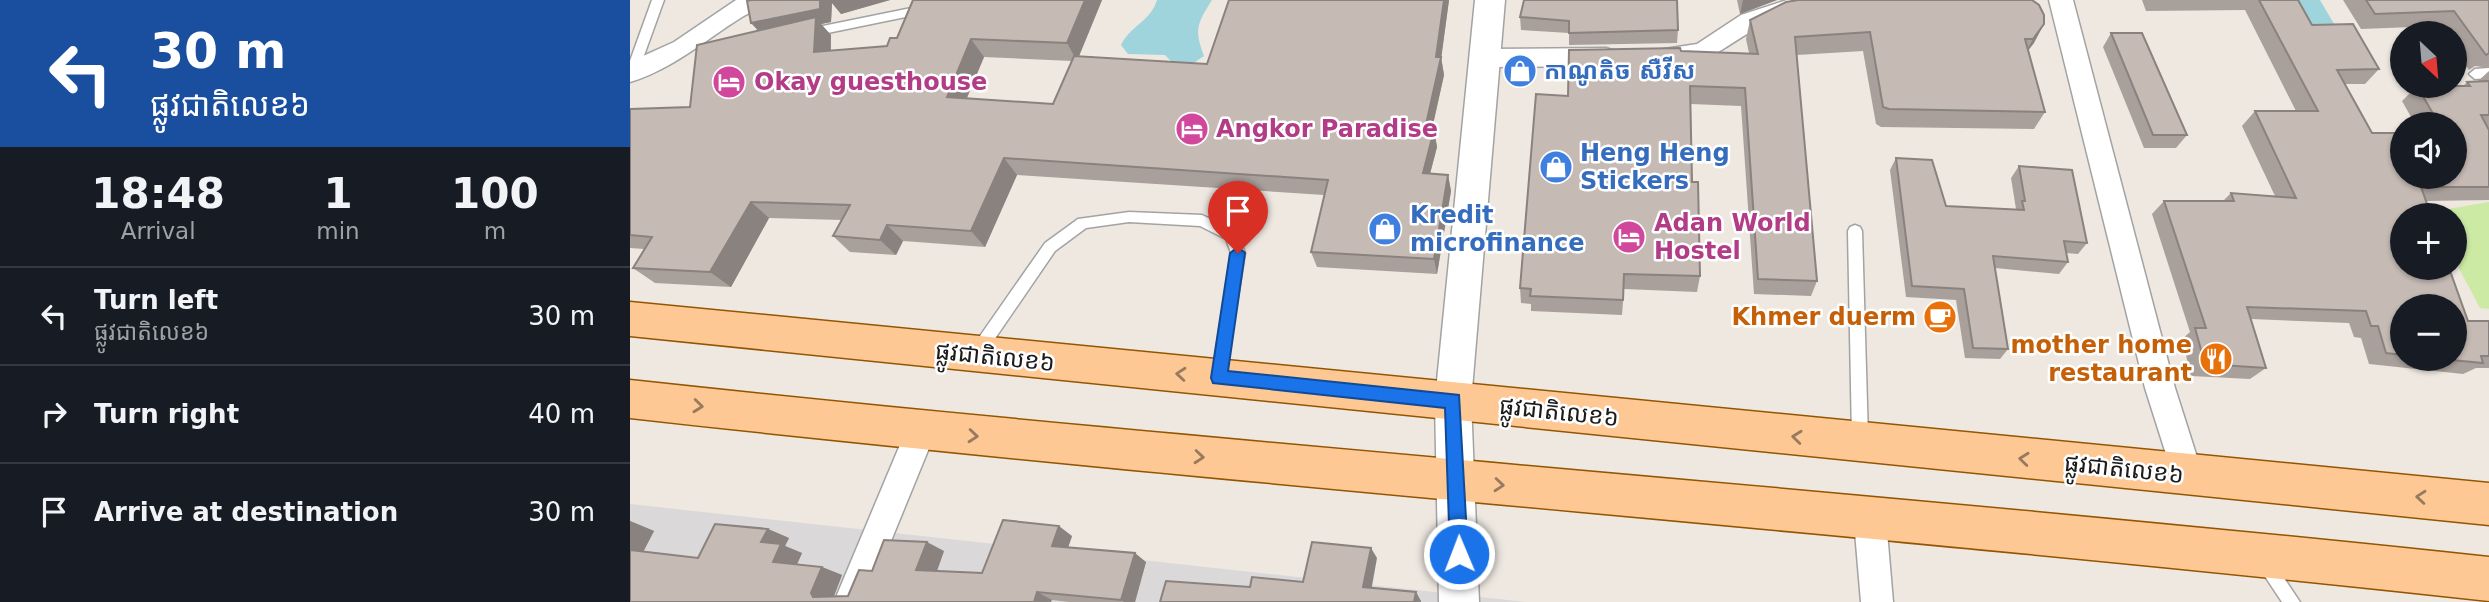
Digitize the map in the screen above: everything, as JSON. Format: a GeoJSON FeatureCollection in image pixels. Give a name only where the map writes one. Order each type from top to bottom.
{"type":"FeatureCollection","features":[{"type":"Feature","properties":{"kind":"main road","name":"ផ្លូវជាតិលេខ៦"},"geometry":{"type":"LineString","coordinates":[[630,319],[2188,476],[2489,503]]}},
{"type":"Feature","properties":{"kind":"main road"},"geometry":{"type":"LineString","coordinates":[[630,399],[921,431],[2257,554],[2442,583],[2489,579]]}},
{"type":"Feature","properties":{"kind":"street"},"geometry":{"type":"LineString","coordinates":[[631,72],[694,48],[736,10],[757,0]]}},
{"type":"Feature","properties":{"kind":"street"},"geometry":{"type":"LineString","coordinates":[[1459,602],[1458,482],[1453,401],[1490,0]]}},
{"type":"Feature","properties":{"kind":"street"},"geometry":{"type":"LineString","coordinates":[[1486,58],[1693,54],[1719,43],[1730,32],[1753,20],[1793,5],[1845,0]]}},
{"type":"Feature","properties":{"kind":"street"},"geometry":{"type":"LineString","coordinates":[[2061,0],[2160,388],[2188,476]]}},
{"type":"Feature","properties":{"kind":"street"},"geometry":{"type":"LineString","coordinates":[[850,602],[921,431]]}},
{"type":"Feature","properties":{"kind":"street"},"geometry":{"type":"LineString","coordinates":[[1870,520],[1877,602]]}},
{"type":"Feature","properties":{"kind":"lane"},"geometry":{"type":"LineString","coordinates":[[631,72],[659,0]]}},
{"type":"Feature","properties":{"kind":"lane"},"geometry":{"type":"LineString","coordinates":[[795,36],[927,9]]}},
{"type":"Feature","properties":{"kind":"lane"},"geometry":{"type":"LineString","coordinates":[[2475,74],[2489,73]]}},
{"type":"Feature","properties":{"kind":"lane"},"geometry":{"type":"LineString","coordinates":[[975,355],[1050,247],[1083,223],[1129,218],[1202,221],[1231,235],[1238,253],[1219,378]]}},
{"type":"Feature","properties":{"kind":"lane"},"geometry":{"type":"LineString","coordinates":[[1855,231],[1861,443]]}},
{"type":"Feature","properties":{"kind":"lane"},"geometry":{"type":"LineString","coordinates":[[2257,554],[2292,602]]}},
{"type":"Feature","properties":{"kind":"shaded area"},"geometry":{"type":"Polygon","coordinates":[[[630,504],[1527,602],[630,602],[630,504]]]}},
{"type":"Feature","properties":{"kind":"green space"},"geometry":{"type":"Polygon","coordinates":[[[2489,202],[2489,309],[2480,308],[2465,280],[2467,206],[2489,202]]]}},
{"type":"Feature","properties":{"kind":"water"},"geometry":{"type":"Polygon","coordinates":[[[1157,0],[1212,0],[1203,15],[1198,33],[1204,56],[1189,66],[1176,66],[1165,55],[1128,54],[1121,45],[1150,13],[1157,0]]]}},
{"type":"Feature","properties":{"kind":"water"},"geometry":{"type":"Polygon","coordinates":[[[2291,0],[2320,0],[2340,34],[2310,35],[2291,0]]]}},
{"type":"Feature","properties":{"kind":"building"},"geometry":{"type":"Polygon","coordinates":[[[820,0],[820,9],[751,23],[747,1],[820,0]]]}},
{"type":"Feature","properties":{"kind":"building"},"geometry":{"type":"Polygon","coordinates":[[[913,0],[1085,0],[1067,43],[971,39],[947,97],[1053,104],[1074,56],[1207,64],[1229,0],[1444,0],[1436,57],[1441,57],[1425,129],[1434,130],[1423,173],[1448,175],[1434,259],[1311,252],[1328,180],[1004,158],[971,231],[887,225],[880,240],[833,236],[850,205],[751,202],[710,272],[633,268],[652,237],[630,235],[630,109],[690,107],[697,45],[816,17],[814,52],[887,46],[890,38],[897,38],[913,0]]]}},
{"type":"Feature","properties":{"kind":"building"},"geometry":{"type":"Polygon","coordinates":[[[1524,0],[1677,0],[1678,30],[1569,33],[1569,21],[1520,17],[1524,0]]]}},
{"type":"Feature","properties":{"kind":"building"},"geometry":{"type":"Polygon","coordinates":[[[2032,0],[2039,5],[2044,15],[2044,24],[2033,39],[2025,39],[2045,112],[1889,109],[1883,107],[1870,32],[1795,37],[1817,281],[1758,279],[1745,88],[1690,86],[1692,182],[1698,182],[1700,276],[1624,274],[1623,300],[1530,296],[1531,289],[1520,288],[1536,94],[1568,96],[1569,50],[1680,48],[1681,51],[1758,54],[1750,20],[1786,2],[2032,0]]]}},
{"type":"Feature","properties":{"kind":"building"},"geometry":{"type":"Polygon","coordinates":[[[2259,0],[2298,0],[2312,25],[2353,24],[2379,69],[2337,70],[2372,133],[2390,133],[2390,189],[2422,189],[2427,203],[2390,203],[2390,280],[2453,280],[2458,294],[2390,294],[2390,353],[2386,353],[2378,326],[2371,326],[2366,311],[2247,307],[2266,368],[2205,364],[2195,328],[2206,328],[2164,201],[2234,201],[2231,193],[2296,198],[2255,111],[2318,111],[2259,0]]]}},
{"type":"Feature","properties":{"kind":"building"},"geometry":{"type":"Polygon","coordinates":[[[2366,0],[2489,0],[2489,53],[2486,55],[2468,30],[2468,21],[2461,21],[2454,11],[2375,14],[2366,0]]]}},
{"type":"Feature","properties":{"kind":"building"},"geometry":{"type":"Polygon","coordinates":[[[2111,33],[2142,33],[2187,135],[2153,135],[2111,33]]]}},
{"type":"Feature","properties":{"kind":"building"},"geometry":{"type":"Polygon","coordinates":[[[2489,81],[2489,115],[2481,115],[2489,130],[2489,187],[2467,187],[2467,112],[2432,112],[2424,98],[2468,98],[2468,82],[2489,81]]]}},
{"type":"Feature","properties":{"kind":"building"},"geometry":{"type":"Polygon","coordinates":[[[1896,158],[1932,160],[1946,206],[2024,210],[2019,166],[2072,170],[2087,243],[2064,241],[2068,262],[1993,256],[2008,349],[1973,348],[1964,289],[1912,286],[1896,158]]]}},
{"type":"Feature","properties":{"kind":"building"},"geometry":{"type":"Polygon","coordinates":[[[2467,318],[2468,321],[2489,321],[2489,356],[2481,356],[2483,363],[2467,361],[2467,318]]]}},
{"type":"Feature","properties":{"kind":"building"},"geometry":{"type":"Polygon","coordinates":[[[1003,520],[1059,526],[1052,546],[1135,553],[1121,600],[1037,592],[1034,602],[630,602],[630,550],[698,558],[715,524],[768,529],[761,542],[781,544],[773,562],[822,567],[811,593],[813,597],[848,596],[859,570],[872,571],[884,540],[927,542],[916,570],[982,573],[1003,520]]]}},
{"type":"Feature","properties":{"kind":"building"},"geometry":{"type":"Polygon","coordinates":[[[1312,542],[1371,548],[1363,587],[1416,592],[1414,602],[1160,602],[1166,581],[1250,587],[1252,577],[1303,582],[1312,542]]]}},
{"type":"Feature","properties":{"kind":"place","name":"កាណូតិច សឺវីស"},"geometry":{"type":"Point","coordinates":[1520,71]}},
{"type":"Feature","properties":{"kind":"place","name":"Okay guesthouse"},"geometry":{"type":"Point","coordinates":[729,82]}},
{"type":"Feature","properties":{"kind":"place","name":"Angkor Paradise"},"geometry":{"type":"Point","coordinates":[1192,129]}},
{"type":"Feature","properties":{"kind":"place","name":"Heng Heng Stickers"},"geometry":{"type":"Point","coordinates":[1556,167]}},
{"type":"Feature","properties":{"kind":"place","name":"Kredit microfinance"},"geometry":{"type":"Point","coordinates":[1385,229]}},
{"type":"Feature","properties":{"kind":"place","name":"Adan World Hostel"},"geometry":{"type":"Point","coordinates":[1629,237]}},
{"type":"Feature","properties":{"kind":"place","name":"Khmer duerm"},"geometry":{"type":"Point","coordinates":[1940,317]}},
{"type":"Feature","properties":{"kind":"place","name":"mother home restaurant"},"geometry":{"type":"Point","coordinates":[2216,359]}},
{"type":"Feature","properties":{"kind":"route"},"geometry":{"type":"LineString","coordinates":[[1238,253],[1219,378],[1453,401],[1459,554]]}}]}
